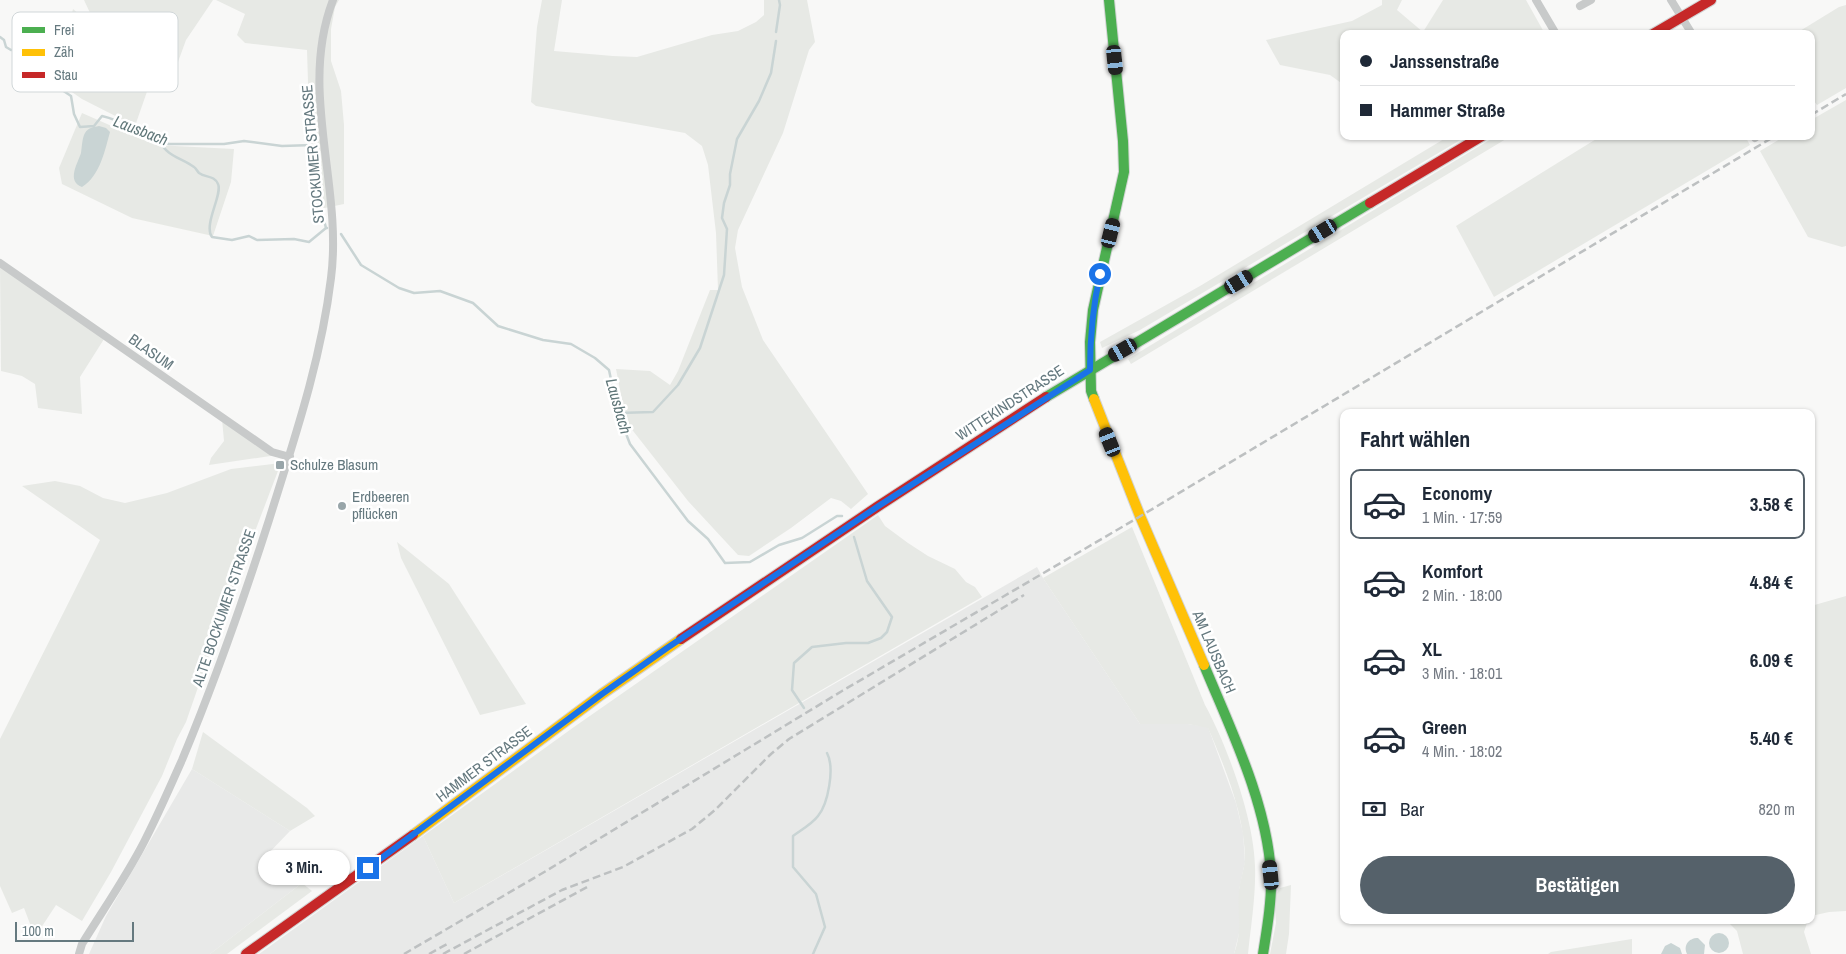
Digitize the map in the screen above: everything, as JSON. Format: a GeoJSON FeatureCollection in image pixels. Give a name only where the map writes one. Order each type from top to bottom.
{"type":"FeatureCollection","features":[{"type":"Feature","properties":{"kind":"main road","name":"AM LAUSBACH"},"geometry":{"type":"LineString","coordinates":[[1109,0],[1123,141],[1124,172],[1093,310],[1090,342],[1090,390],[1153,548],[1233,734],[1258,804],[1265,832],[1271,875],[1263,954]]}},
{"type":"Feature","properties":{"kind":"main road"},"geometry":{"type":"LineString","coordinates":[[1660,30],[1711,0]]}},
{"type":"Feature","properties":{"kind":"main road","name":"WITTEKINDSTRASSE"},"geometry":{"type":"LineString","coordinates":[[741,598],[993,431],[1090,370],[1475,140]]}},
{"type":"Feature","properties":{"kind":"main road","name":"HAMMER STRASSE"},"geometry":{"type":"LineString","coordinates":[[246,954],[322,902],[602,694],[741,598]]}},
{"type":"Feature","properties":{"kind":"street","name":"STOCKUMER STRASSE"},"geometry":{"type":"LineString","coordinates":[[333,0],[322,43],[319,84],[321,122],[334,224],[334,248]]}},
{"type":"Feature","properties":{"kind":"street"},"geometry":{"type":"LineString","coordinates":[[1536,0],[1554,30]]}},
{"type":"Feature","properties":{"kind":"street"},"geometry":{"type":"LineString","coordinates":[[1580,6],[1591,0]]}},
{"type":"Feature","properties":{"kind":"street"},"geometry":{"type":"LineString","coordinates":[[1671,0],[1690,30]]}},
{"type":"Feature","properties":{"kind":"street","name":"ALTE BOCKUMER STRASSE"},"geometry":{"type":"LineString","coordinates":[[79,954],[86,938],[144,843],[165,800],[202,710],[243,601],[290,457],[313,373],[332,277],[334,248]]}},
{"type":"Feature","properties":{"kind":"street","name":"BLASUM"},"geometry":{"type":"LineString","coordinates":[[0,263],[272,452],[290,457]]}},
{"type":"Feature","properties":{"kind":"shaded area"},"geometry":{"type":"Polygon","coordinates":[[[84,0],[213,0],[186,40],[178,62],[178,12],[90,12],[84,0]]]}},
{"type":"Feature","properties":{"kind":"shaded area"},"geometry":{"type":"Polygon","coordinates":[[[216,0],[339,0],[335,7],[331,29],[331,61],[341,91],[344,125],[344,204],[315,210],[309,152],[313,142],[307,50],[245,43],[237,35],[245,14],[216,0]]]}},
{"type":"Feature","properties":{"kind":"shaded area"},"geometry":{"type":"Polygon","coordinates":[[[542,0],[562,0],[554,51],[637,57],[712,35],[738,31],[756,22],[764,15],[764,0],[807,0],[815,42],[809,50],[783,133],[738,230],[735,248],[742,287],[763,340],[868,494],[851,509],[841,501],[831,498],[749,556],[738,555],[688,501],[630,427],[623,405],[616,369],[650,371],[670,385],[678,371],[710,290],[718,290],[716,233],[708,165],[702,146],[685,133],[536,106],[531,102],[537,27],[542,0]]]}},
{"type":"Feature","properties":{"kind":"shaded area"},"geometry":{"type":"Polygon","coordinates":[[[1382,0],[1402,0],[1397,10],[1421,30],[1340,30],[1340,82],[1330,75],[1280,65],[1266,40],[1352,21],[1382,5],[1382,0]]]}},
{"type":"Feature","properties":{"kind":"shaded area"},"geometry":{"type":"Polygon","coordinates":[[[1443,0],[1526,0],[1543,30],[1424,30],[1443,0]]]}},
{"type":"Feature","properties":{"kind":"shaded area"},"geometry":{"type":"Polygon","coordinates":[[[1846,5],[1846,88],[1817,105],[1815,102],[1815,30],[1802,30],[1839,7],[1846,5]]]}},
{"type":"Feature","properties":{"kind":"shaded area"},"geometry":{"type":"Polygon","coordinates":[[[72,92],[147,92],[135,126],[72,92]]]}},
{"type":"Feature","properties":{"kind":"shaded area"},"geometry":{"type":"Polygon","coordinates":[[[1846,100],[1846,246],[1842,247],[1808,237],[1760,151],[1778,140],[1815,140],[1815,118],[1846,100]]]}},
{"type":"Feature","properties":{"kind":"shaded area"},"geometry":{"type":"Polygon","coordinates":[[[82,113],[155,145],[234,149],[231,182],[213,236],[132,218],[62,184],[59,168],[82,113]]]}},
{"type":"Feature","properties":{"kind":"shaded area"},"geometry":{"type":"Polygon","coordinates":[[[99,126],[106,128],[110,132],[106,147],[97,170],[82,187],[75,181],[74,172],[81,153],[83,137],[88,130],[99,126]]]}},
{"type":"Feature","properties":{"kind":"shaded area"},"geometry":{"type":"Polygon","coordinates":[[[1442,140],[1460,140],[1140,330],[1102,348],[1100,342],[1200,286],[1442,140]]]}},
{"type":"Feature","properties":{"kind":"shaded area"},"geometry":{"type":"Polygon","coordinates":[[[1489,140],[1504,140],[1131,364],[1128,359],[1489,140]]]}},
{"type":"Feature","properties":{"kind":"shaded area"},"geometry":{"type":"Polygon","coordinates":[[[1595,140],[1747,140],[1750,145],[1494,297],[1456,226],[1595,140]]]}},
{"type":"Feature","properties":{"kind":"shaded area"},"geometry":{"type":"Polygon","coordinates":[[[0,266],[104,339],[80,377],[82,414],[38,408],[35,384],[22,376],[1,371],[0,266]]]}},
{"type":"Feature","properties":{"kind":"shaded area"},"geometry":{"type":"Polygon","coordinates":[[[222,419],[277,455],[209,465],[211,458],[224,441],[222,419]]]}},
{"type":"Feature","properties":{"kind":"shaded area"},"geometry":{"type":"Polygon","coordinates":[[[281,463],[222,618],[186,722],[162,776],[111,872],[82,921],[56,905],[35,937],[24,908],[12,913],[0,886],[0,739],[100,540],[22,486],[55,481],[80,486],[103,498],[125,503],[167,493],[231,469],[281,463]]]}},
{"type":"Feature","properties":{"kind":"shaded area"},"geometry":{"type":"Polygon","coordinates":[[[878,515],[885,526],[908,543],[928,556],[955,569],[966,582],[975,587],[982,597],[454,903],[423,836],[574,727],[878,515]]]}},
{"type":"Feature","properties":{"kind":"shaded area"},"geometry":{"type":"Polygon","coordinates":[[[1132,527],[1205,705],[1222,740],[1245,805],[1255,866],[1254,899],[1248,954],[1234,954],[1239,929],[1239,890],[1245,860],[1242,826],[1233,792],[1208,728],[1188,724],[1140,724],[1043,578],[1132,527]]]}},
{"type":"Feature","properties":{"kind":"shaded area"},"geometry":{"type":"Polygon","coordinates":[[[397,542],[449,584],[526,704],[480,715],[401,558],[397,542]]]}},
{"type":"Feature","properties":{"kind":"shaded area"},"geometry":{"type":"Polygon","coordinates":[[[1037,567],[1140,724],[1188,724],[1208,727],[1236,803],[1243,833],[1245,862],[1239,890],[1240,929],[1234,954],[259,954],[423,836],[454,903],[1037,567]]]}},
{"type":"Feature","properties":{"kind":"shaded area"},"geometry":{"type":"Polygon","coordinates":[[[1846,596],[1846,911],[1815,915],[1815,605],[1846,596]]]}},
{"type":"Feature","properties":{"kind":"shaded area"},"geometry":{"type":"Polygon","coordinates":[[[203,732],[307,808],[315,816],[290,831],[192,769],[203,732]]]}},
{"type":"Feature","properties":{"kind":"shaded area"},"geometry":{"type":"Polygon","coordinates":[[[192,769],[290,831],[265,857],[302,883],[210,954],[89,954],[106,916],[192,769]]]}},
{"type":"Feature","properties":{"kind":"shaded area"},"geometry":{"type":"Polygon","coordinates":[[[302,883],[312,891],[227,954],[210,954],[302,883]]]}},
{"type":"Feature","properties":{"kind":"shaded area"},"geometry":{"type":"Polygon","coordinates":[[[1291,885],[1289,934],[1286,954],[1270,954],[1276,923],[1274,897],[1280,888],[1291,885]]]}},
{"type":"Feature","properties":{"kind":"shaded area"},"geometry":{"type":"Polygon","coordinates":[[[1730,924],[1807,924],[1804,932],[1811,954],[1743,954],[1737,931],[1730,924]]]}},
{"type":"Feature","properties":{"kind":"shaded area"},"geometry":{"type":"Polygon","coordinates":[[[1719,933],[1726,936],[1729,943],[1726,950],[1719,953],[1712,950],[1709,943],[1712,936],[1719,933]]]}},
{"type":"Feature","properties":{"kind":"shaded area"},"geometry":{"type":"Polygon","coordinates":[[[1698,938],[1705,945],[1704,954],[1687,954],[1687,943],[1692,939],[1698,938]]]}},
{"type":"Feature","properties":{"kind":"shaded area"},"geometry":{"type":"Polygon","coordinates":[[[1632,939],[1632,954],[1548,954],[1551,952],[1632,939]]]}},
{"type":"Feature","properties":{"kind":"shaded area"},"geometry":{"type":"Polygon","coordinates":[[[1671,943],[1680,948],[1682,954],[1661,954],[1665,946],[1671,943]]]}},
{"type":"Feature","properties":{"kind":"waterway"},"geometry":{"type":"LineString","coordinates":[[776,32],[779,0]]}},
{"type":"Feature","properties":{"kind":"waterway","name":"Lausbach"},"geometry":{"type":"LineString","coordinates":[[0,37],[4,40],[6,47],[12,50]]}},
{"type":"Feature","properties":{"kind":"waterway"},"geometry":{"type":"LineString","coordinates":[[618,413],[653,412],[678,385],[700,348],[724,275],[727,229],[722,218],[724,203],[730,185],[730,174],[737,139],[759,101],[771,73],[776,41]]}},
{"type":"Feature","properties":{"kind":"waterway","name":"Lausbach"},"geometry":{"type":"LineString","coordinates":[[65,92],[71,96],[74,114],[80,127],[94,126],[102,116],[111,118],[169,144],[224,144],[244,141],[282,146],[313,145],[316,147],[318,194]]}},
{"type":"Feature","properties":{"kind":"waterway"},"geometry":{"type":"LineString","coordinates":[[160,141],[170,153],[195,167],[202,175],[214,179],[218,184],[218,195],[210,225],[212,237],[232,240],[249,236],[257,240],[294,239],[309,242],[326,228]]}},
{"type":"Feature","properties":{"kind":"waterway","name":"Lausbach"},"geometry":{"type":"LineString","coordinates":[[319,201],[327,228]]}},
{"type":"Feature","properties":{"kind":"waterway","name":"Lausbach"},"geometry":{"type":"LineString","coordinates":[[341,234],[361,265],[399,288],[414,293],[440,291],[473,303],[498,326],[543,340],[571,344],[595,358],[609,370],[618,413],[630,444],[688,521],[708,539],[725,563],[750,562],[779,545],[802,538],[837,516],[842,516]]}},
{"type":"Feature","properties":{"kind":"waterway","name":"Lausbach"},"geometry":{"type":"LineString","coordinates":[[804,708],[792,690],[794,663],[812,647],[846,643],[868,643],[881,638],[887,632],[892,617],[867,581],[854,537]]}},
{"type":"Feature","properties":{"kind":"waterway","name":"Lausbach"},"geometry":{"type":"LineString","coordinates":[[813,954],[825,927],[816,894],[793,867],[793,836],[816,819],[825,803],[830,776],[827,753]]}},
{"type":"Feature","properties":{"kind":"railway"},"geometry":{"type":"LineString","coordinates":[[1815,113],[1846,94]]}},
{"type":"Feature","properties":{"kind":"railway"},"geometry":{"type":"LineString","coordinates":[[404,954],[1768,140]]}},
{"type":"Feature","properties":{"kind":"railway"},"geometry":{"type":"LineString","coordinates":[[443,954],[562,890],[623,867],[692,829],[715,810],[771,754],[789,739],[1024,595]]}},
{"type":"Feature","properties":{"kind":"railway"},"geometry":{"type":"LineString","coordinates":[[464,954],[589,886]]}},
{"type":"Feature","properties":{"kind":"railway"},"geometry":{"type":"LineString","coordinates":[[429,954],[449,943]]}},
{"type":"Feature","properties":{"kind":"traffic: fast"},"geometry":{"type":"LineString","coordinates":[[1094,399],[1091,391],[1090,342],[1093,310],[1124,172],[1123,141],[1109,0]]}},
{"type":"Feature","properties":{"kind":"traffic: fast"},"geometry":{"type":"LineString","coordinates":[[1046,397],[1370,203]]}},
{"type":"Feature","properties":{"kind":"traffic: fast"},"geometry":{"type":"LineString","coordinates":[[1204,665],[1246,767],[1263,821],[1271,874],[1269,914],[1263,954]]}},
{"type":"Feature","properties":{"kind":"traffic: slow"},"geometry":{"type":"LineString","coordinates":[[1094,399],[1140,516],[1204,665]]}},
{"type":"Feature","properties":{"kind":"traffic: slow"},"geometry":{"type":"LineString","coordinates":[[413,835],[602,694],[681,639]]}},
{"type":"Feature","properties":{"kind":"traffic: jam"},"geometry":{"type":"LineString","coordinates":[[1660,30],[1711,0]]}},
{"type":"Feature","properties":{"kind":"traffic: jam"},"geometry":{"type":"LineString","coordinates":[[1370,203],[1475,140]]}},
{"type":"Feature","properties":{"kind":"traffic: jam"},"geometry":{"type":"LineString","coordinates":[[681,639],[877,507],[1046,397]]}},
{"type":"Feature","properties":{"kind":"traffic: jam"},"geometry":{"type":"LineString","coordinates":[[246,954],[413,835]]}},
{"type":"Feature","properties":{"kind":"place","name":"Schulze Blasum"},"geometry":{"type":"Point","coordinates":[280,465]}},
{"type":"Feature","properties":{"kind":"place","name":"Erdbeeren pflücken"},"geometry":{"type":"Point","coordinates":[342,506]}},
{"type":"Feature","properties":{"kind":"route"},"geometry":{"type":"LineString","coordinates":[[368,868],[667,648],[877,507],[1090,370],[1093,310],[1100,274]]}}]}
